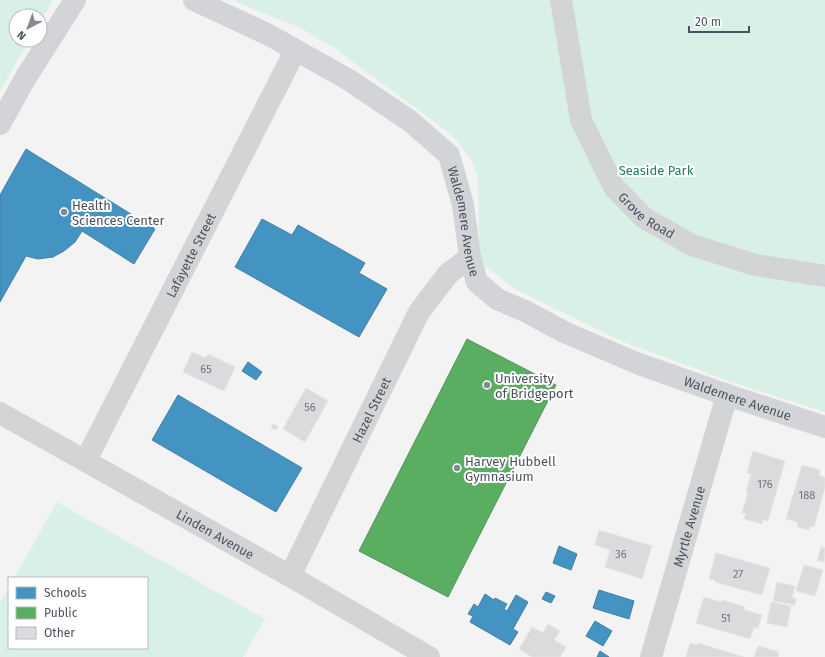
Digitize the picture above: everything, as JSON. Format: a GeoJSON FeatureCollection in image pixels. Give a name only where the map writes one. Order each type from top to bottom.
{"type":"FeatureCollection","features":[{"type":"Feature","properties":{"kind":"street"},"geometry":{"type":"LineString","coordinates":[[0,124],[26,77],[75,0]]}},
{"type":"Feature","properties":{"kind":"street","name":"Waldemere Avenue"},"geometry":{"type":"LineString","coordinates":[[194,0],[269,35],[349,80],[410,121],[449,155],[464,205],[470,257],[478,282],[497,299],[527,312],[564,332],[639,364],[727,396],[825,427]]}},
{"type":"Feature","properties":{"kind":"street","name":"Grove Road"},"geometry":{"type":"LineString","coordinates":[[561,0],[581,120],[614,187],[644,218],[692,245],[755,265],[825,276]]}},
{"type":"Feature","properties":{"kind":"street","name":"Lafayette Street"},"geometry":{"type":"LineString","coordinates":[[86,460],[295,51]]}},
{"type":"Feature","properties":{"kind":"street","name":"Hazel Street"},"geometry":{"type":"LineString","coordinates":[[290,576],[419,312],[448,274],[470,257]]}},
{"type":"Feature","properties":{"kind":"street","name":"Myrtle Avenue"},"geometry":{"type":"LineString","coordinates":[[651,657],[727,396]]}},
{"type":"Feature","properties":{"kind":"street","name":"Linden Avenue"},"geometry":{"type":"LineString","coordinates":[[0,413],[290,576],[429,657]]}},
{"type":"Feature","properties":{"kind":"green space"},"geometry":{"type":"Polygon","coordinates":[[[0,0],[53,0],[48,8],[8,8],[8,48],[24,48],[0,91],[0,0]]]}},
{"type":"Feature","properties":{"kind":"green space","name":"Seaside Park"},"geometry":{"type":"Polygon","coordinates":[[[233,0],[825,0],[825,412],[726,380],[621,341],[515,289],[484,265],[479,250],[478,178],[471,159],[451,134],[334,48],[299,27],[259,12],[233,0]]]}},
{"type":"Feature","properties":{"kind":"green space"},"geometry":{"type":"Polygon","coordinates":[[[57,502],[265,619],[243,657],[0,657],[0,603],[8,589],[8,649],[148,649],[148,577],[15,577],[57,502]]]}},
{"type":"Feature","properties":{"kind":"building: Schools","name":"Health Sciences Center"},"geometry":{"type":"Polygon","coordinates":[[[26,149],[155,229],[134,264],[82,231],[75,242],[64,251],[53,257],[38,259],[26,256],[0,302],[0,195],[26,149]]]}},
{"type":"Feature","properties":{"kind":"building: Schools"},"geometry":{"type":"Polygon","coordinates":[[[262,219],[292,235],[298,225],[365,263],[359,273],[387,289],[359,337],[235,267],[262,219]]]}},
{"type":"Feature","properties":{"kind":"building: Schools"},"geometry":{"type":"Polygon","coordinates":[[[248,362],[262,372],[256,380],[242,371],[248,362]]]}},
{"type":"Feature","properties":{"kind":"building: Schools"},"geometry":{"type":"Polygon","coordinates":[[[178,395],[302,468],[276,512],[152,440],[178,395]]]}},
{"type":"Feature","properties":{"kind":"building: Schools"},"geometry":{"type":"Polygon","coordinates":[[[559,546],[577,554],[571,570],[553,563],[559,546]]]}},
{"type":"Feature","properties":{"kind":"building: Schools"},"geometry":{"type":"Polygon","coordinates":[[[599,590],[634,601],[629,619],[593,608],[599,590]]]}},
{"type":"Feature","properties":{"kind":"building: Schools"},"geometry":{"type":"Polygon","coordinates":[[[546,592],[555,596],[551,603],[542,599],[546,592]]]}},
{"type":"Feature","properties":{"kind":"building: Schools"},"geometry":{"type":"Polygon","coordinates":[[[485,594],[494,600],[495,598],[507,604],[504,609],[507,611],[516,595],[528,602],[513,629],[518,632],[510,645],[470,622],[473,616],[468,614],[474,604],[478,607],[485,594]]]}},
{"type":"Feature","properties":{"kind":"building: Schools"},"geometry":{"type":"Polygon","coordinates":[[[595,621],[612,631],[603,646],[586,636],[595,621]]]}},
{"type":"Feature","properties":{"kind":"building: Schools"},"geometry":{"type":"Polygon","coordinates":[[[600,651],[609,657],[597,657],[600,651]]]}},
{"type":"Feature","properties":{"kind":"building: Public","name":"Harvey Hubbell Gymnasium"},"geometry":{"type":"Polygon","coordinates":[[[467,339],[556,385],[448,597],[359,551],[467,339]]]}},
{"type":"Feature","properties":{"kind":"building: Other"},"geometry":{"type":"Polygon","coordinates":[[[192,352],[206,358],[208,354],[235,367],[224,391],[183,372],[192,352]]]}},
{"type":"Feature","properties":{"kind":"building: Other"},"geometry":{"type":"Polygon","coordinates":[[[306,388],[328,401],[305,442],[283,429],[306,388]]]}},
{"type":"Feature","properties":{"kind":"building: Other"},"geometry":{"type":"Polygon","coordinates":[[[273,424],[278,426],[276,430],[271,428],[273,424]]]}},
{"type":"Feature","properties":{"kind":"building: Other"},"geometry":{"type":"Polygon","coordinates":[[[753,451],[785,461],[768,521],[763,520],[762,524],[744,519],[746,514],[742,513],[748,493],[746,492],[751,474],[747,473],[753,451]]]}},
{"type":"Feature","properties":{"kind":"building: Other"},"geometry":{"type":"Polygon","coordinates":[[[802,465],[820,470],[819,475],[825,478],[825,487],[814,527],[810,526],[809,530],[797,527],[798,522],[786,519],[802,465]]]}},
{"type":"Feature","properties":{"kind":"building: Other"},"geometry":{"type":"Polygon","coordinates":[[[599,530],[652,546],[642,579],[605,567],[610,550],[595,545],[599,530]]]}},
{"type":"Feature","properties":{"kind":"building: Other"},"geometry":{"type":"Polygon","coordinates":[[[821,547],[825,548],[824,562],[817,561],[821,547]]]}},
{"type":"Feature","properties":{"kind":"building: Other"},"geometry":{"type":"Polygon","coordinates":[[[716,553],[770,568],[762,595],[709,579],[716,553]]]}},
{"type":"Feature","properties":{"kind":"building: Other"},"geometry":{"type":"Polygon","coordinates":[[[804,565],[823,570],[815,596],[796,591],[804,565]]]}},
{"type":"Feature","properties":{"kind":"building: Other"},"geometry":{"type":"Polygon","coordinates":[[[777,582],[795,586],[792,598],[796,599],[795,605],[773,601],[777,582]]]}},
{"type":"Feature","properties":{"kind":"building: Other"},"geometry":{"type":"Polygon","coordinates":[[[704,597],[721,602],[722,600],[745,607],[744,610],[762,615],[758,628],[754,627],[750,639],[696,623],[704,597]]]}},
{"type":"Feature","properties":{"kind":"building: Other"},"geometry":{"type":"Polygon","coordinates":[[[771,602],[791,606],[787,627],[767,623],[771,602]]]}},
{"type":"Feature","properties":{"kind":"building: Other"},"geometry":{"type":"Polygon","coordinates":[[[548,624],[560,631],[554,640],[566,647],[560,657],[532,657],[519,649],[532,627],[543,633],[548,624]]]}},
{"type":"Feature","properties":{"kind":"building: Other"},"geometry":{"type":"Polygon","coordinates":[[[690,643],[697,645],[698,643],[744,657],[686,657],[690,643]]]}},
{"type":"Feature","properties":{"kind":"building: Other"},"geometry":{"type":"Polygon","coordinates":[[[759,646],[779,652],[778,657],[754,657],[759,646]]]}},
{"type":"Feature","properties":{"kind":"place","name":"Health Sciences Center"},"geometry":{"type":"Point","coordinates":[64,212]}},
{"type":"Feature","properties":{"kind":"place","name":"University of Bridgeport"},"geometry":{"type":"Point","coordinates":[487,385]}},
{"type":"Feature","properties":{"kind":"place","name":"Harvey Hubbell Gymnasium"},"geometry":{"type":"Point","coordinates":[457,468]}}]}
